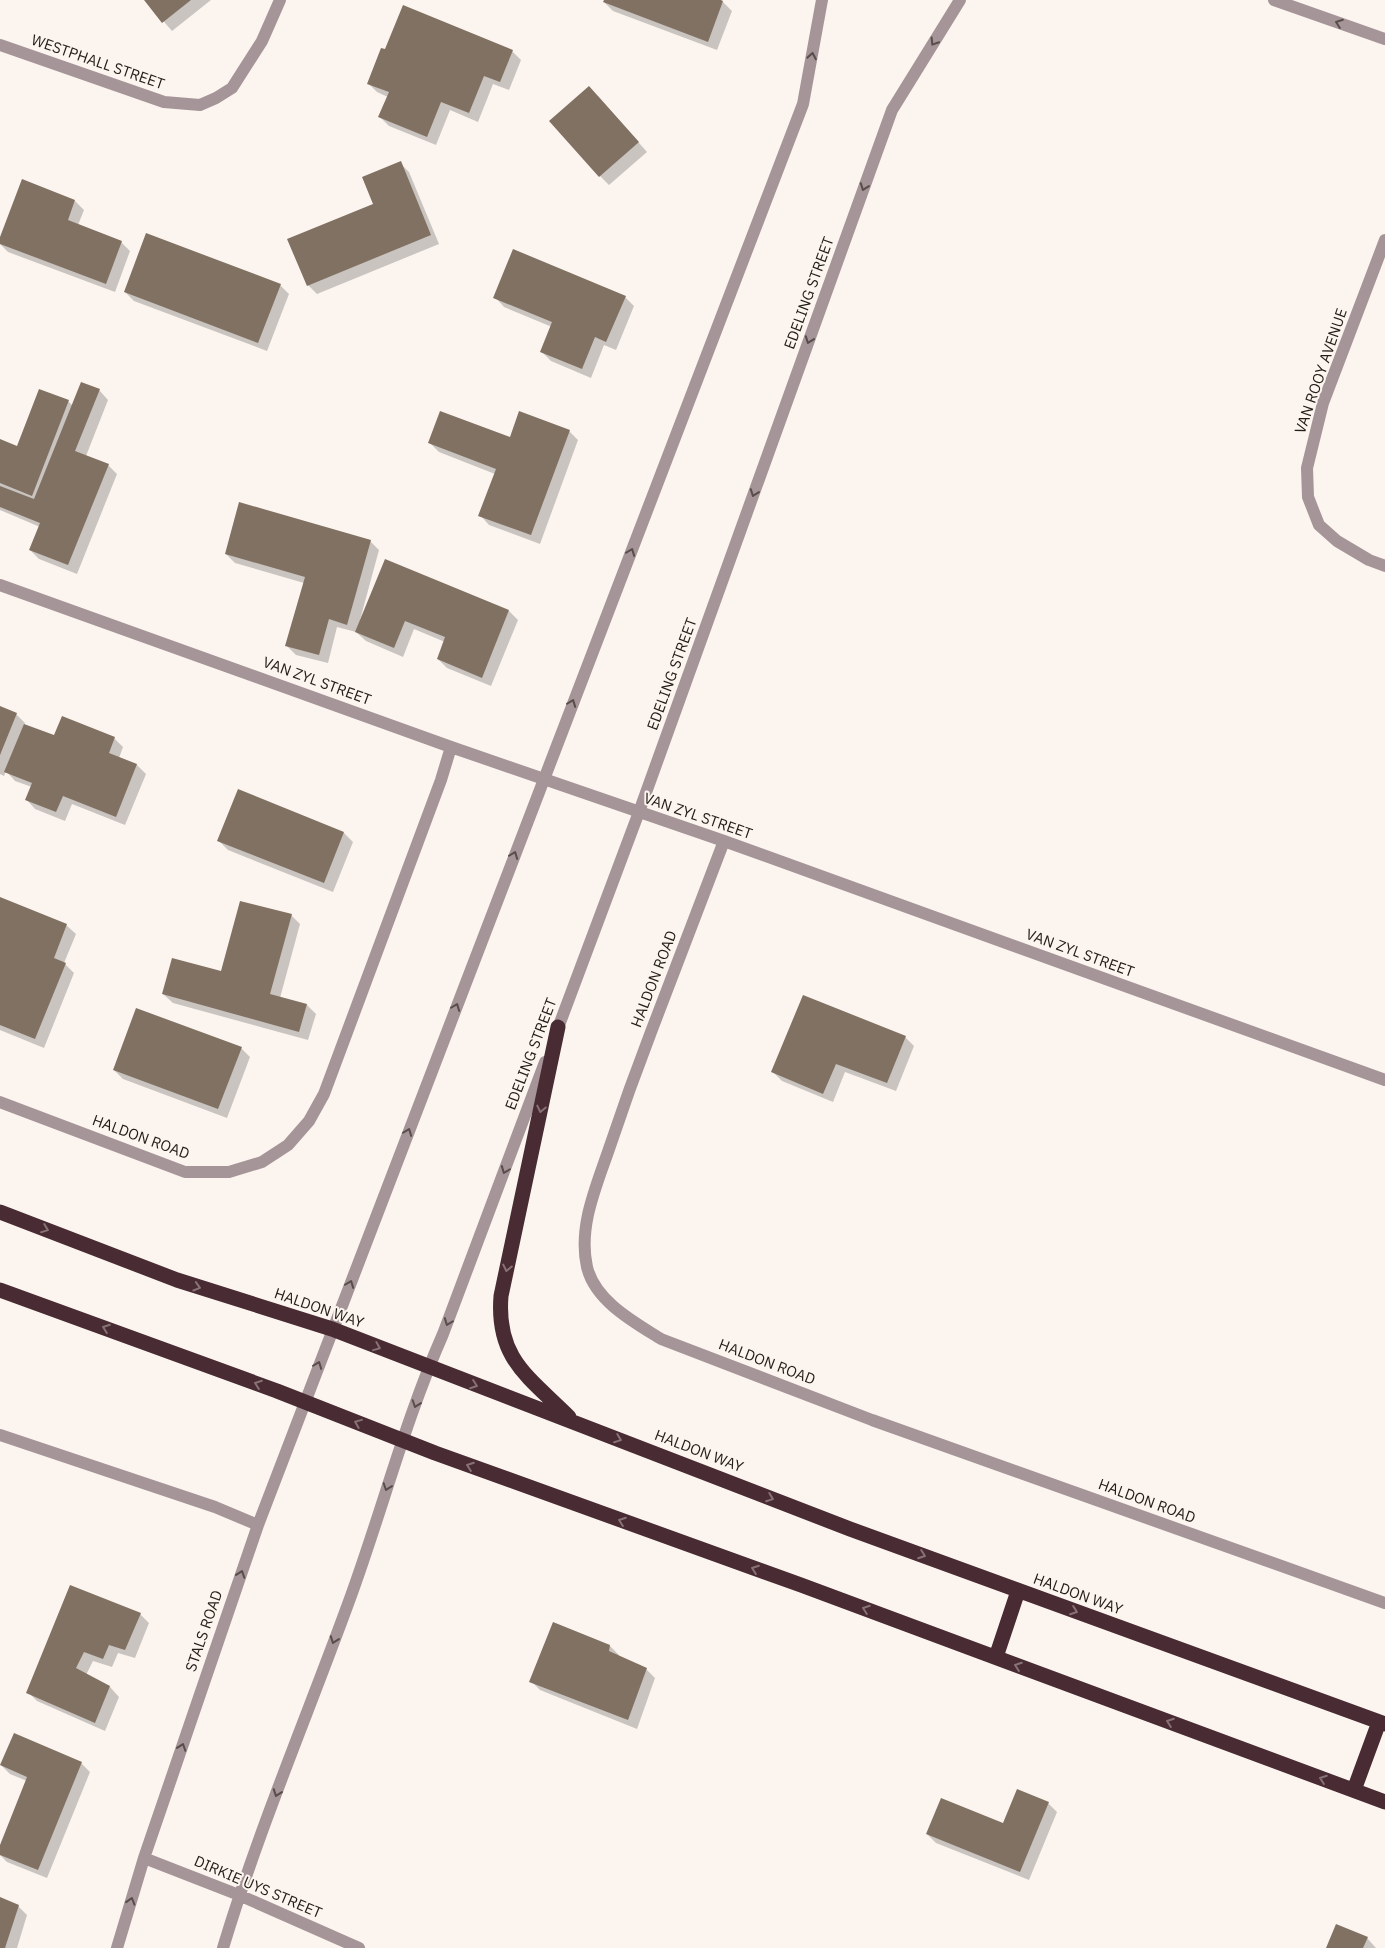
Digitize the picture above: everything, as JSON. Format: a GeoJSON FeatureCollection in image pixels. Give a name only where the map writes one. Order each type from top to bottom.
{"type":"FeatureCollection","features":[{"type":"Feature","properties":{"kind":"highway"},"geometry":{"type":"LineString","coordinates":[[558,1028],[503,1287],[500,1316],[502,1333],[510,1354],[517,1365],[573,1421]]}},
{"type":"Feature","properties":{"kind":"highway","name":"HALDON WAY"},"geometry":{"type":"LineString","coordinates":[[0,1212],[176,1280],[332,1329],[850,1529],[1382,1723]]}},
{"type":"Feature","properties":{"kind":"highway"},"geometry":{"type":"LineString","coordinates":[[0,1290],[304,1401],[403,1441],[996,1657],[1385,1802]]}},
{"type":"Feature","properties":{"kind":"highway"},"geometry":{"type":"LineString","coordinates":[[996,1657],[1018,1591]]}},
{"type":"Feature","properties":{"kind":"highway"},"geometry":{"type":"LineString","coordinates":[[1354,1790],[1382,1723]]}},
{"type":"Feature","properties":{"kind":"street","name":"WESTPHALL STREET"},"geometry":{"type":"LineString","coordinates":[[0,45],[164,102],[200,105],[232,88],[262,41],[280,0]]}},
{"type":"Feature","properties":{"kind":"street"},"geometry":{"type":"LineString","coordinates":[[332,1329],[803,104],[822,0]]}},
{"type":"Feature","properties":{"kind":"street","name":"EDELING STREET"},"geometry":{"type":"LineString","coordinates":[[429,1368],[444,1334],[639,812],[892,110],[960,0]]}},
{"type":"Feature","properties":{"kind":"street"},"geometry":{"type":"LineString","coordinates":[[1274,0],[1385,39]]}},
{"type":"Feature","properties":{"kind":"street","name":"VAN ROOY AVENUE"},"geometry":{"type":"LineString","coordinates":[[1385,240],[1323,403],[1307,468],[1308,497],[1319,525],[1337,541],[1369,560],[1385,566]]}},
{"type":"Feature","properties":{"kind":"street","name":"VAN ZYL STREET"},"geometry":{"type":"LineString","coordinates":[[0,585],[451,747],[724,841],[1385,1080]]}},
{"type":"Feature","properties":{"kind":"street","name":"HALDON ROAD"},"geometry":{"type":"LineString","coordinates":[[0,1102],[184,1172],[229,1172],[262,1162],[288,1145],[309,1122],[324,1094],[441,780],[451,747]]}},
{"type":"Feature","properties":{"kind":"street","name":"HALDON ROAD"},"geometry":{"type":"LineString","coordinates":[[724,841],[624,1102],[592,1201],[585,1230],[587,1269],[610,1304],[631,1321],[670,1342],[872,1420],[1385,1603]]}},
{"type":"Feature","properties":{"kind":"street","name":"STALS ROAD"},"geometry":{"type":"LineString","coordinates":[[117,1948],[144,1858],[258,1525],[332,1329]]}},
{"type":"Feature","properties":{"kind":"street"},"geometry":{"type":"LineString","coordinates":[[223,1948],[239,1895],[352,1592],[429,1368]]}},
{"type":"Feature","properties":{"kind":"street"},"geometry":{"type":"LineString","coordinates":[[0,1436],[215,1507],[258,1525]]}},
{"type":"Feature","properties":{"kind":"street","name":"DIRKIE UYS STREET"},"geometry":{"type":"LineString","coordinates":[[144,1858],[239,1895],[359,1948]]}},
{"type":"Feature","properties":{"kind":"building"},"geometry":{"type":"Polygon","coordinates":[[[144,0],[191,0],[162,23],[144,0]]]}},
{"type":"Feature","properties":{"kind":"building"},"geometry":{"type":"Polygon","coordinates":[[[604,0],[723,1],[708,42],[603,2],[604,0]]]}},
{"type":"Feature","properties":{"kind":"building"},"geometry":{"type":"Polygon","coordinates":[[[403,5],[513,50],[500,82],[484,76],[469,113],[441,102],[427,137],[378,117],[389,92],[367,84],[381,48],[385,49],[403,5]]]}},
{"type":"Feature","properties":{"kind":"building"},"geometry":{"type":"Polygon","coordinates":[[[589,86],[639,142],[599,177],[549,121],[589,86]]]}},
{"type":"Feature","properties":{"kind":"building"},"geometry":{"type":"Polygon","coordinates":[[[401,161],[431,235],[307,286],[287,239],[373,204],[362,177],[401,161]]]}},
{"type":"Feature","properties":{"kind":"building"},"geometry":{"type":"Polygon","coordinates":[[[22,179],[75,200],[68,220],[122,241],[106,284],[0,244],[0,237],[22,179]]]}},
{"type":"Feature","properties":{"kind":"building"},"geometry":{"type":"Polygon","coordinates":[[[146,233],[281,284],[258,343],[124,292],[146,233]]]}},
{"type":"Feature","properties":{"kind":"building"},"geometry":{"type":"Polygon","coordinates":[[[513,249],[626,296],[606,342],[595,337],[582,369],[540,352],[552,322],[493,298],[513,249]]]}},
{"type":"Feature","properties":{"kind":"building"},"geometry":{"type":"Polygon","coordinates":[[[81,382],[100,389],[75,451],[109,464],[68,565],[29,550],[40,523],[0,507],[0,486],[34,499],[81,382]]]}},
{"type":"Feature","properties":{"kind":"building"},"geometry":{"type":"Polygon","coordinates":[[[39,389],[69,400],[32,496],[0,483],[0,439],[17,446],[39,389]]]}},
{"type":"Feature","properties":{"kind":"building"},"geometry":{"type":"Polygon","coordinates":[[[440,411],[510,437],[519,411],[570,430],[531,535],[478,516],[496,469],[428,443],[440,411]]]}},
{"type":"Feature","properties":{"kind":"building"},"geometry":{"type":"Polygon","coordinates":[[[239,502],[371,540],[347,625],[329,619],[319,655],[285,646],[305,577],[225,554],[239,502]]]}},
{"type":"Feature","properties":{"kind":"building"},"geometry":{"type":"Polygon","coordinates":[[[385,559],[509,610],[482,678],[437,659],[445,637],[405,621],[394,648],[355,632],[385,559]]]}},
{"type":"Feature","properties":{"kind":"building"},"geometry":{"type":"Polygon","coordinates":[[[0,706],[17,713],[0,755],[0,706]]]}},
{"type":"Feature","properties":{"kind":"building"},"geometry":{"type":"Polygon","coordinates":[[[62,716],[115,737],[109,753],[137,764],[116,817],[63,796],[56,812],[25,800],[32,783],[4,772],[24,724],[54,735],[62,716]]]}},
{"type":"Feature","properties":{"kind":"building"},"geometry":{"type":"Polygon","coordinates":[[[238,789],[344,832],[324,883],[217,841],[238,789]]]}},
{"type":"Feature","properties":{"kind":"building"},"geometry":{"type":"Polygon","coordinates":[[[0,897],[67,924],[54,958],[66,963],[35,1039],[0,1025],[0,897]]]}},
{"type":"Feature","properties":{"kind":"building"},"geometry":{"type":"Polygon","coordinates":[[[240,901],[292,914],[270,994],[307,1004],[299,1032],[162,994],[172,958],[221,971],[240,901]]]}},
{"type":"Feature","properties":{"kind":"building"},"geometry":{"type":"Polygon","coordinates":[[[803,995],[906,1036],[887,1083],[836,1064],[823,1094],[771,1072],[803,995]]]}},
{"type":"Feature","properties":{"kind":"building"},"geometry":{"type":"Polygon","coordinates":[[[136,1008],[242,1047],[218,1109],[113,1070],[136,1008]]]}},
{"type":"Feature","properties":{"kind":"building"},"geometry":{"type":"Polygon","coordinates":[[[70,1585],[141,1613],[125,1650],[109,1645],[103,1659],[84,1652],[76,1668],[110,1686],[95,1723],[26,1693],[70,1585]]]}},
{"type":"Feature","properties":{"kind":"building"},"geometry":{"type":"Polygon","coordinates":[[[553,1622],[610,1645],[609,1651],[647,1668],[628,1720],[529,1682],[553,1622]]]}},
{"type":"Feature","properties":{"kind":"building"},"geometry":{"type":"Polygon","coordinates":[[[14,1733],[82,1762],[38,1870],[0,1855],[0,1845],[27,1777],[0,1765],[14,1733]]]}},
{"type":"Feature","properties":{"kind":"building"},"geometry":{"type":"Polygon","coordinates":[[[1017,1789],[1049,1802],[1020,1872],[926,1834],[941,1798],[1003,1823],[1017,1789]]]}},
{"type":"Feature","properties":{"kind":"building"},"geometry":{"type":"Polygon","coordinates":[[[0,1897],[19,1905],[5,1948],[0,1948],[0,1897]]]}},
{"type":"Feature","properties":{"kind":"building"},"geometry":{"type":"Polygon","coordinates":[[[1336,1924],[1368,1937],[1363,1948],[1326,1948],[1336,1924]]]}}]}
